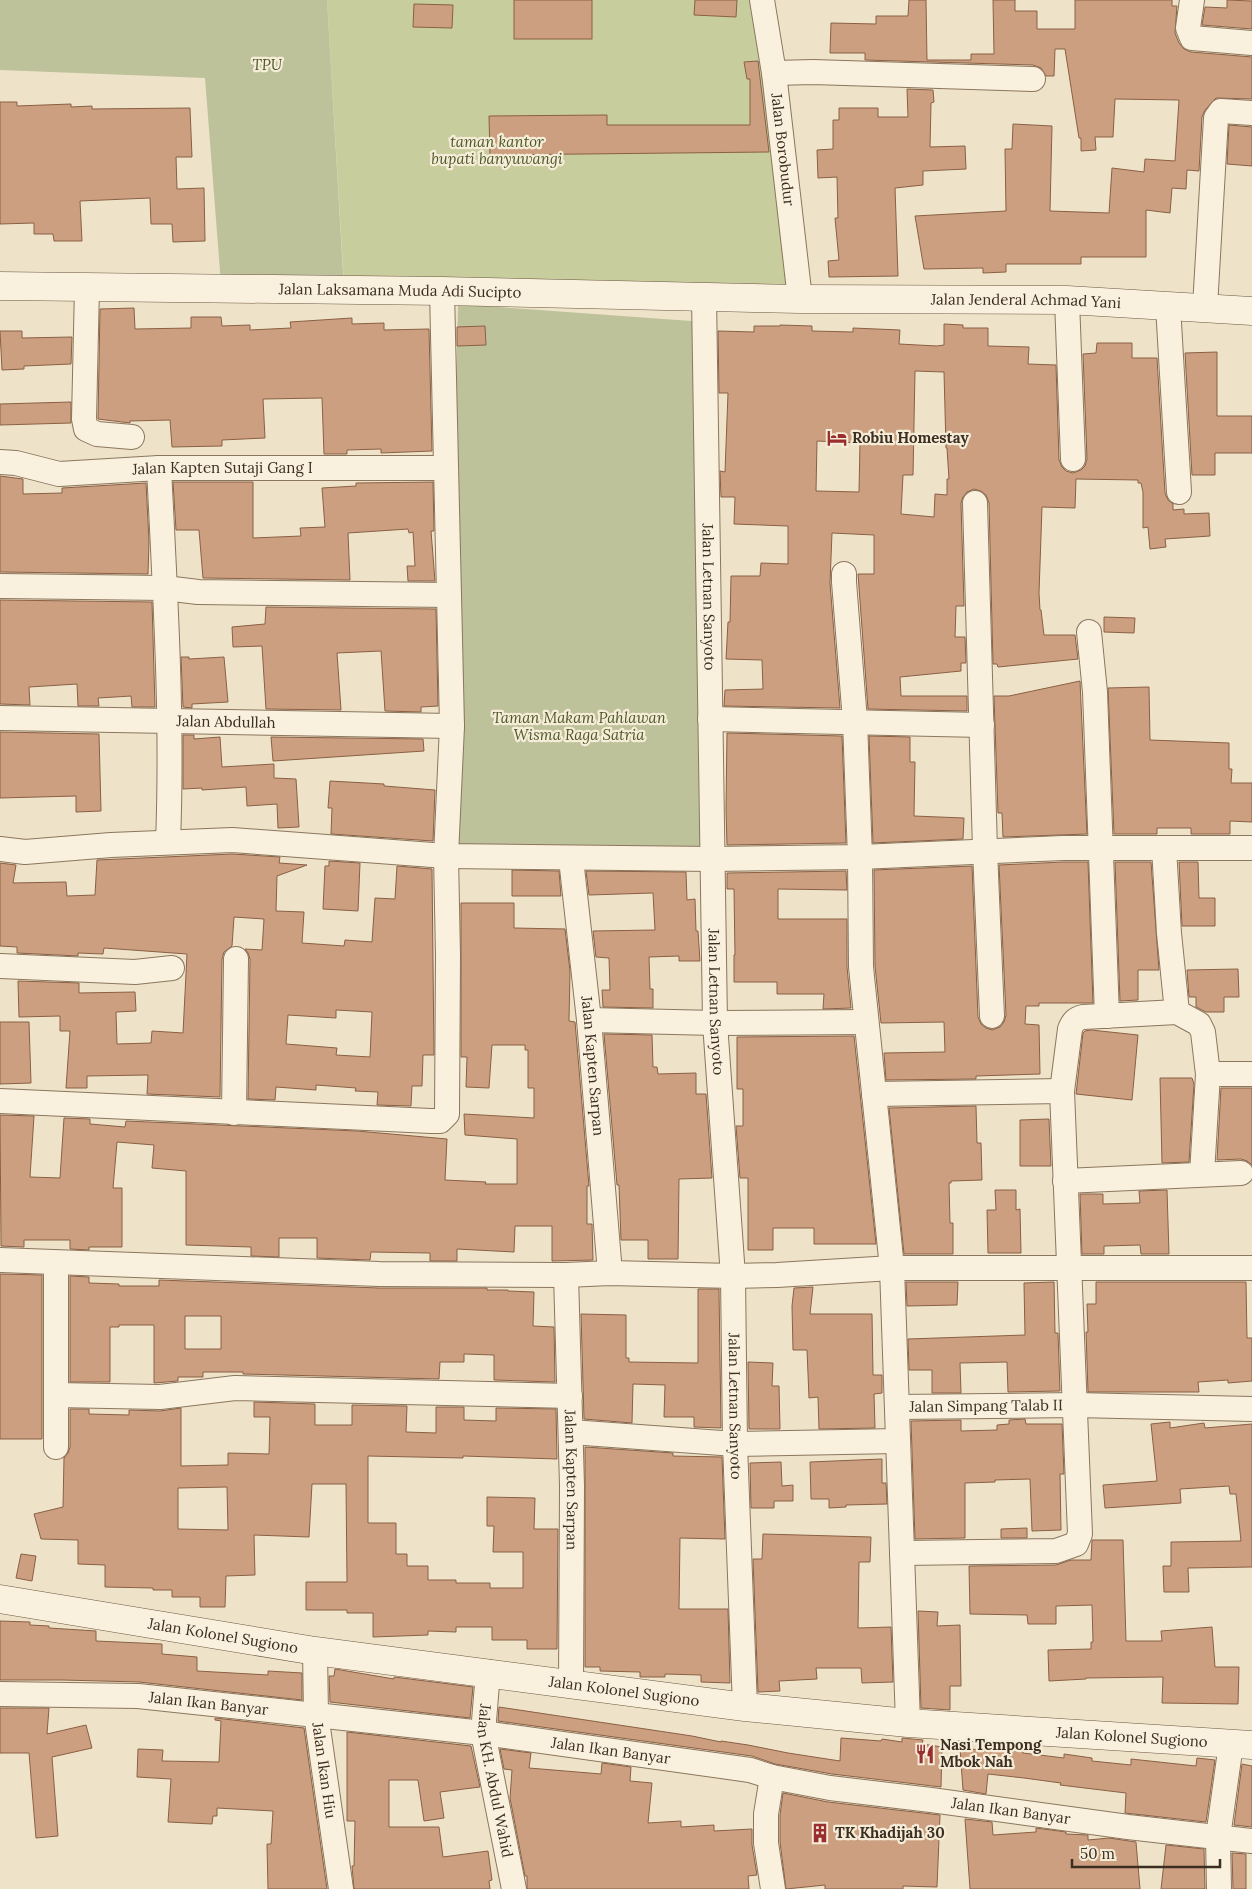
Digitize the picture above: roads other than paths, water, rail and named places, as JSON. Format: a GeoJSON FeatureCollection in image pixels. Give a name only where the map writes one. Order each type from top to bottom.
{"type":"FeatureCollection","features":[{"type":"Feature","properties":{"kind":"main road","name":"Jalan Laksamana Muda Adi Sucipto"},"geometry":{"type":"LineString","coordinates":[[0,286],[442,290],[800,299]]}},
{"type":"Feature","properties":{"kind":"main road","name":"Jalan Jenderal Achmad Yani"},"geometry":{"type":"LineString","coordinates":[[800,299],[1067,300],[1252,311]]}},
{"type":"Feature","properties":{"kind":"main road","name":"Jalan Kolonel Sugiono"},"geometry":{"type":"LineString","coordinates":[[0,1600],[315,1651],[746,1707],[908,1723],[1242,1744]]}},
{"type":"Feature","properties":{"kind":"street","name":"Jalan Borobudur"},"geometry":{"type":"LineString","coordinates":[[762,0],[774,73],[800,299]]}},
{"type":"Feature","properties":{"kind":"street"},"geometry":{"type":"LineString","coordinates":[[1192,0],[1188,28],[1192,38],[1252,43]]}},
{"type":"Feature","properties":{"kind":"street"},"geometry":{"type":"LineString","coordinates":[[774,73],[813,72],[1033,79]]}},
{"type":"Feature","properties":{"kind":"street"},"geometry":{"type":"LineString","coordinates":[[1205,307],[1216,118],[1221,112],[1252,113]]}},
{"type":"Feature","properties":{"kind":"street"},"geometry":{"type":"LineString","coordinates":[[87,287],[84,419],[86,429],[97,434],[132,437]]}},
{"type":"Feature","properties":{"kind":"street"},"geometry":{"type":"LineString","coordinates":[[0,1102],[431,1121],[440,1121],[447,1114],[448,956],[446,856],[452,726],[442,290]]}},
{"type":"Feature","properties":{"kind":"street","name":"Jalan Letnan Sanyoto"},"geometry":{"type":"LineString","coordinates":[[704,296],[715,1023],[733,1276],[736,1444],[746,1707]]}},
{"type":"Feature","properties":{"kind":"street"},"geometry":{"type":"LineString","coordinates":[[1067,300],[1073,459]]}},
{"type":"Feature","properties":{"kind":"street"},"geometry":{"type":"LineString","coordinates":[[1168,306],[1179,492]]}},
{"type":"Feature","properties":{"kind":"street","name":"Jalan Kapten Sutaji Gang I"},"geometry":{"type":"LineString","coordinates":[[0,462],[16,463],[59,474],[159,468],[446,468]]}},
{"type":"Feature","properties":{"kind":"street"},"geometry":{"type":"LineString","coordinates":[[159,468],[170,722],[168,842]]}},
{"type":"Feature","properties":{"kind":"street"},"geometry":{"type":"LineString","coordinates":[[975,503],[992,1016]]}},
{"type":"Feature","properties":{"kind":"street"},"geometry":{"type":"LineString","coordinates":[[844,574],[856,721],[861,967],[892,1268],[908,1723]]}},
{"type":"Feature","properties":{"kind":"street"},"geometry":{"type":"LineString","coordinates":[[0,586],[165,588],[198,592],[449,595]]}},
{"type":"Feature","properties":{"kind":"street"},"geometry":{"type":"LineString","coordinates":[[1089,632],[1095,692],[1107,1016]]}},
{"type":"Feature","properties":{"kind":"street","name":"Jalan Abdullah"},"geometry":{"type":"LineString","coordinates":[[0,718],[452,726]]}},
{"type":"Feature","properties":{"kind":"street"},"geometry":{"type":"LineString","coordinates":[[710,719],[982,724]]}},
{"type":"Feature","properties":{"kind":"street"},"geometry":{"type":"LineString","coordinates":[[0,849],[24,852],[168,842],[232,840],[446,856],[713,859],[860,858],[985,850],[1252,848]]}},
{"type":"Feature","properties":{"kind":"street"},"geometry":{"type":"LineString","coordinates":[[1164,848],[1169,933],[1177,1012]]}},
{"type":"Feature","properties":{"kind":"street","name":"Jalan Kapten Sarpan"},"geometry":{"type":"LineString","coordinates":[[571,858],[589,1020],[610,1273]]}},
{"type":"Feature","properties":{"kind":"street"},"geometry":{"type":"LineString","coordinates":[[234,1113],[236,959]]}},
{"type":"Feature","properties":{"kind":"street"},"geometry":{"type":"LineString","coordinates":[[0,966],[135,972],[172,968]]}},
{"type":"Feature","properties":{"kind":"street"},"geometry":{"type":"LineString","coordinates":[[902,1553],[1056,1551],[1076,1544],[1080,1534],[1062,1091],[1070,1029],[1074,1021],[1083,1016],[1177,1012],[1199,1024],[1203,1032],[1208,1074],[1202,1174]]}},
{"type":"Feature","properties":{"kind":"street"},"geometry":{"type":"LineString","coordinates":[[589,1020],[715,1023],[866,1022]]}},
{"type":"Feature","properties":{"kind":"street"},"geometry":{"type":"LineString","coordinates":[[1208,1074],[1252,1074]]}},
{"type":"Feature","properties":{"kind":"street"},"geometry":{"type":"LineString","coordinates":[[874,1094],[1062,1091]]}},
{"type":"Feature","properties":{"kind":"street"},"geometry":{"type":"LineString","coordinates":[[1065,1181],[1241,1173]]}},
{"type":"Feature","properties":{"kind":"street"},"geometry":{"type":"LineString","coordinates":[[0,1260],[379,1274],[566,1275],[610,1273],[777,1276],[892,1268],[1252,1268]]}},
{"type":"Feature","properties":{"kind":"street"},"geometry":{"type":"LineString","coordinates":[[56,1263],[56,1447]]}},
{"type":"Feature","properties":{"kind":"street","name":"Jalan Kapten Sarpan"},"geometry":{"type":"LineString","coordinates":[[566,1275],[572,1486],[571,1684]]}},
{"type":"Feature","properties":{"kind":"street"},"geometry":{"type":"LineString","coordinates":[[56,1395],[160,1397],[235,1388],[570,1396]]}},
{"type":"Feature","properties":{"kind":"street","name":"Jalan Simpang Talab II"},"geometry":{"type":"LineString","coordinates":[[897,1407],[1075,1405],[1252,1409]]}},
{"type":"Feature","properties":{"kind":"street"},"geometry":{"type":"LineString","coordinates":[[571,1432],[736,1444],[898,1441]]}},
{"type":"Feature","properties":{"kind":"street","name":"Jalan Ikan Hiu"},"geometry":{"type":"LineString","coordinates":[[315,1651],[316,1714],[341,1889]]}},
{"type":"Feature","properties":{"kind":"street","name":"Jalan KH. Abdul Wahid"},"geometry":{"type":"LineString","coordinates":[[488,1672],[483,1733],[514,1889]]}},
{"type":"Feature","properties":{"kind":"street","name":"Jalan Ikan Banyar"},"geometry":{"type":"LineString","coordinates":[[0,1694],[138,1696],[483,1733],[692,1760],[750,1770],[830,1788],[1128,1827],[1252,1841]]}},
{"type":"Feature","properties":{"kind":"street"},"geometry":{"type":"LineString","coordinates":[[1219,1889],[1218,1837],[1242,1744]]}},
{"type":"Feature","properties":{"kind":"street"},"geometry":{"type":"LineString","coordinates":[[772,1776],[766,1824],[766,1843],[773,1889]]}},
{"type":"Feature","properties":{"kind":"place","name":"Robiu Homestay"},"geometry":{"type":"Point","coordinates":[837,438]}},
{"type":"Feature","properties":{"kind":"place","name":"Nasi Tempong Mbok Nah"},"geometry":{"type":"Point","coordinates":[925,1754]}},
{"type":"Feature","properties":{"kind":"place","name":"TK Khadijah 30"},"geometry":{"type":"Point","coordinates":[820,1833]}},
{"type":"Feature","properties":{"kind":"park label","name":"TPU"},"geometry":{"type":"Point","coordinates":[267,65]}},
{"type":"Feature","properties":{"kind":"park label","name":"taman kantor bupati banyuwangi"},"geometry":{"type":"Point","coordinates":[497,150]}},
{"type":"Feature","properties":{"kind":"park label","name":"Taman Makam Pahlawan Wisma Raga Satria"},"geometry":{"type":"Point","coordinates":[579,726]}}]}
